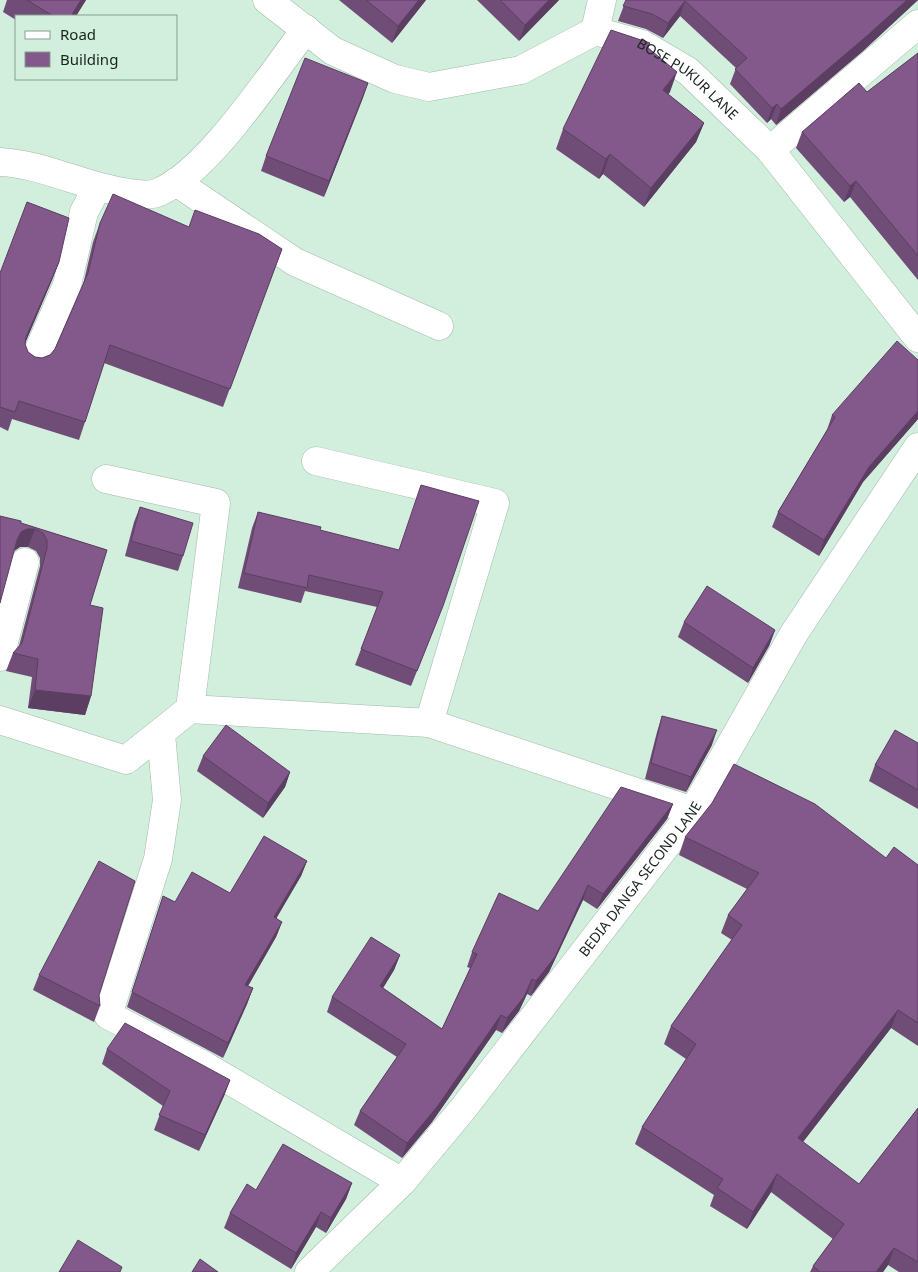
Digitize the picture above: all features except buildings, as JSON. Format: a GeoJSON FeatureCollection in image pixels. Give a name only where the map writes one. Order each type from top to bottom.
{"type":"FeatureCollection","features":[{"type":"Feature","properties":{"kind":"street"},"geometry":{"type":"LineString","coordinates":[[267,0],[333,51],[395,78],[428,87],[521,70],[596,31],[602,0]]}},
{"type":"Feature","properties":{"kind":"street"},"geometry":{"type":"LineString","coordinates":[[770,150],[918,24]]}},
{"type":"Feature","properties":{"kind":"street"},"geometry":{"type":"LineString","coordinates":[[0,162],[24,163],[97,188],[131,194],[158,193],[176,182],[205,159],[306,30]]}},
{"type":"Feature","properties":{"kind":"street","name":"BOSE PUKUR LANE"},"geometry":{"type":"LineString","coordinates":[[596,31],[642,44],[688,72],[770,150],[916,332]]}},
{"type":"Feature","properties":{"kind":"street"},"geometry":{"type":"LineString","coordinates":[[176,182],[295,262],[439,326]]}},
{"type":"Feature","properties":{"kind":"street"},"geometry":{"type":"LineString","coordinates":[[34,361],[67,285],[84,212],[97,188]]}},
{"type":"Feature","properties":{"kind":"street","name":"BEDIA DANGA SECOND LANE"},"geometry":{"type":"LineString","coordinates":[[309,1272],[402,1182],[462,1110],[693,810],[793,635],[918,447]]}},
{"type":"Feature","properties":{"kind":"street"},"geometry":{"type":"LineString","coordinates":[[316,461],[495,503],[429,723]]}},
{"type":"Feature","properties":{"kind":"street"},"geometry":{"type":"LineString","coordinates":[[0,720],[126,760],[190,709],[216,503],[106,479]]}},
{"type":"Feature","properties":{"kind":"street"},"geometry":{"type":"LineString","coordinates":[[0,657],[25,562]]}},
{"type":"Feature","properties":{"kind":"street"},"geometry":{"type":"LineString","coordinates":[[190,709],[429,723],[693,810]]}},
{"type":"Feature","properties":{"kind":"street"},"geometry":{"type":"LineString","coordinates":[[161,734],[167,800],[158,859],[108,1015],[205,1066],[402,1182]]}}]}
